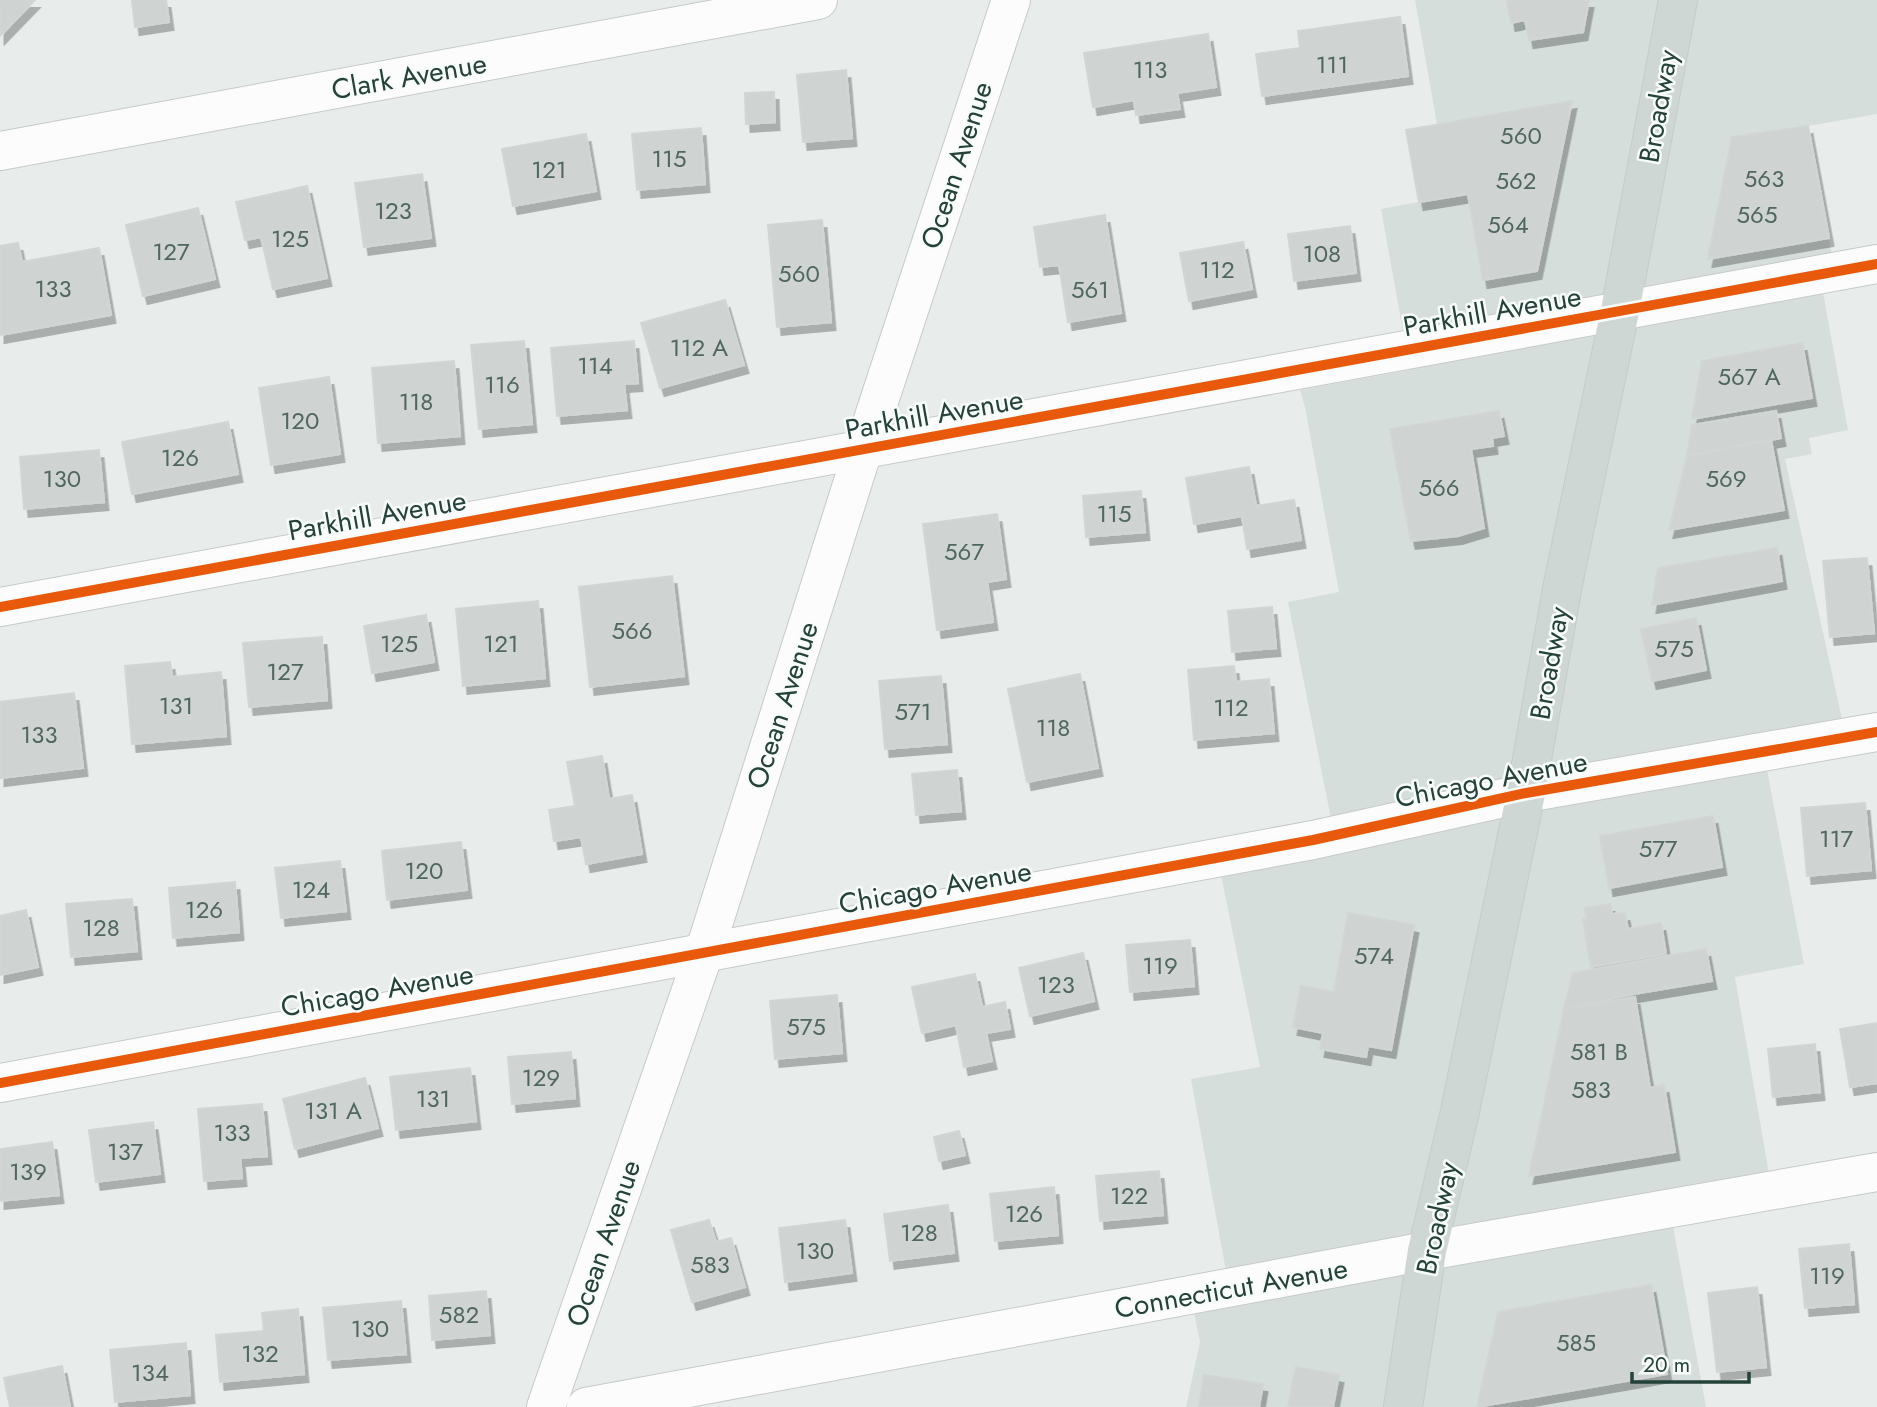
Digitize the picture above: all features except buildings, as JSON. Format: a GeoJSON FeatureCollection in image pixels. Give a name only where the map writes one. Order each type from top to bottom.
{"type":"FeatureCollection","features":[{"type":"Feature","properties":{"kind":"main road","name":"Broadway"},"geometry":{"type":"LineString","coordinates":[[1403,1407],[1427,1251],[1459,1116],[1526,793],[1563,584],[1620,311],[1678,0]]}},
{"type":"Feature","properties":{"kind":"street","name":"Clark Avenue"},"geometry":{"type":"LineString","coordinates":[[0,152],[818,0]]}},
{"type":"Feature","properties":{"kind":"street","name":"Ocean Avenue"},"geometry":{"type":"LineString","coordinates":[[546,1407],[704,953],[863,450],[1011,0]]}},
{"type":"Feature","properties":{"kind":"street","name":"Parkhill Avenue"},"geometry":{"type":"LineString","coordinates":[[0,607],[1877,264]]}},
{"type":"Feature","properties":{"kind":"street","name":"Chicago Avenue"},"geometry":{"type":"LineString","coordinates":[[0,1083],[1313,840],[1526,793],[1877,732]]}},
{"type":"Feature","properties":{"kind":"street","name":"Connecticut Avenue"},"geometry":{"type":"LineString","coordinates":[[586,1407],[1427,1251],[1877,1172]]}},
{"type":"Feature","properties":{"kind":"shaded area"},"geometry":{"type":"Polygon","coordinates":[[[1415,0],[1877,0],[1877,114],[1808,126],[1837,283],[1822,287],[1848,430],[1809,438],[1812,454],[1785,459],[1846,737],[1764,754],[1804,964],[1735,977],[1769,1174],[1668,1199],[1706,1407],[1186,1407],[1200,1342],[1187,1277],[1226,1271],[1191,1079],[1260,1067],[1222,880],[1215,859],[1335,839],[1288,602],[1339,592],[1300,390],[1410,370],[1381,209],[1424,201],[1437,124],[1415,0]]]}},
{"type":"Feature","properties":{"kind":"cycle path"},"geometry":{"type":"LineString","coordinates":[[0,607],[1877,264]]}},
{"type":"Feature","properties":{"kind":"cycle path"},"geometry":{"type":"LineString","coordinates":[[0,1083],[1313,840],[1526,793],[1877,732]]}}]}
